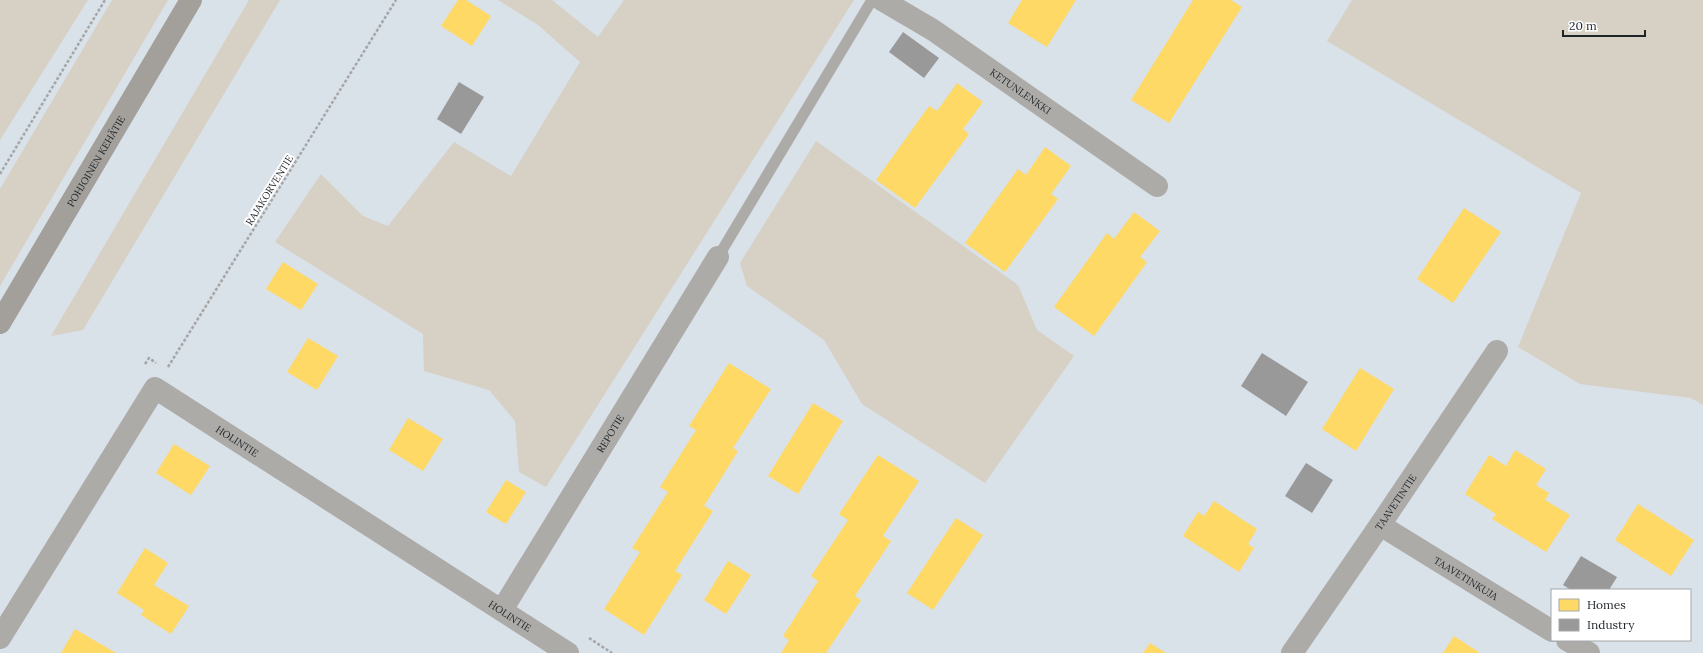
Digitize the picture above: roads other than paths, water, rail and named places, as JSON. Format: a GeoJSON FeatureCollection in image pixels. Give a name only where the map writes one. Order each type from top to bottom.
{"type":"FeatureCollection","features":[{"type":"Feature","properties":{"kind":"main road","name":"POHJOINEN KEHÄTIE"},"geometry":{"type":"LineString","coordinates":[[0,323],[192,0]]}},
{"type":"Feature","properties":{"kind":"street","name":"KETUNLENKKI"},"geometry":{"type":"LineString","coordinates":[[882,0],[933,30],[1157,186]]}},
{"type":"Feature","properties":{"kind":"street","name":"REPOTIE"},"geometry":{"type":"LineString","coordinates":[[502,610],[718,257]]}},
{"type":"Feature","properties":{"kind":"street","name":"TAAVETINTIE"},"geometry":{"type":"LineString","coordinates":[[1292,653],[1497,351]]}},
{"type":"Feature","properties":{"kind":"street","name":"HOLINTIE"},"geometry":{"type":"LineString","coordinates":[[0,638],[155,388],[568,653]]}},
{"type":"Feature","properties":{"kind":"street","name":"TAAVETINKUJA"},"geometry":{"type":"LineString","coordinates":[[1380,525],[1551,629]]}},
{"type":"Feature","properties":{"kind":"street"},"geometry":{"type":"LineString","coordinates":[[1569,641],[1589,653]]}},
{"type":"Feature","properties":{"kind":"lane"},"geometry":{"type":"LineString","coordinates":[[718,257],[872,0]]}}]}
